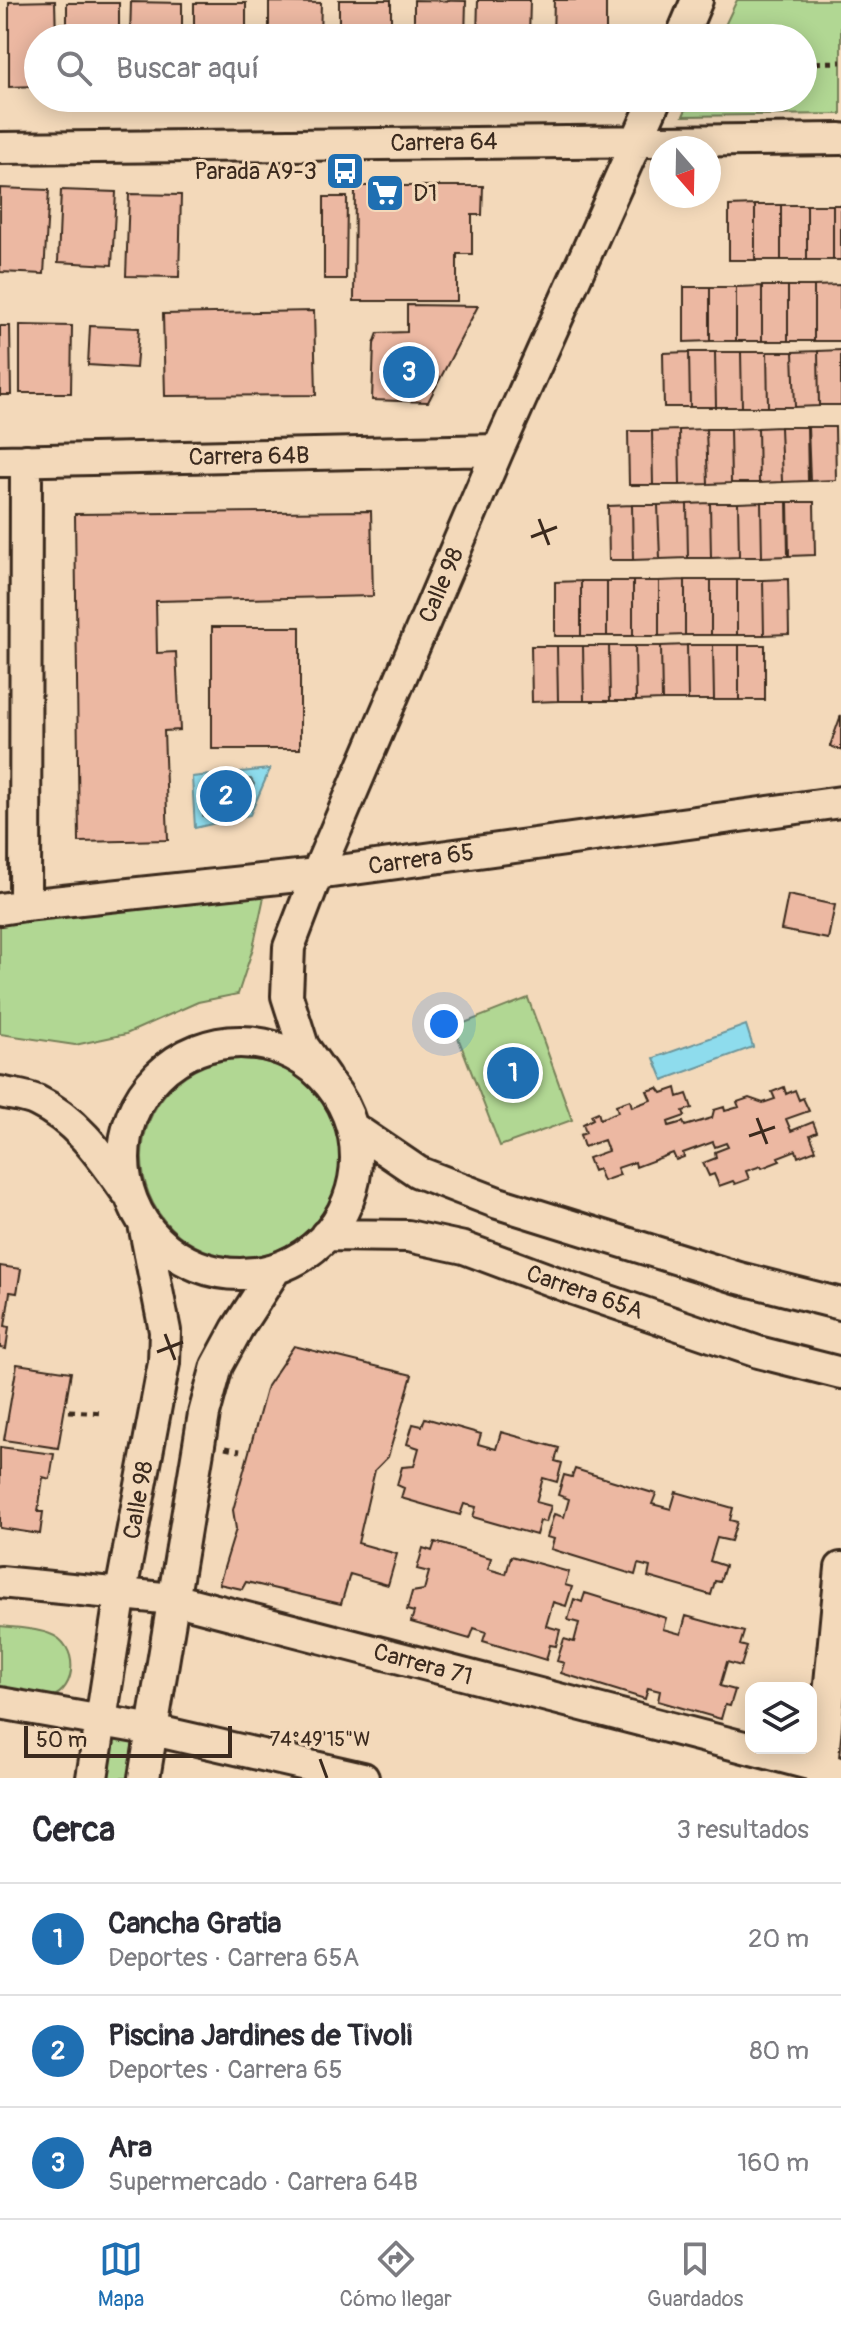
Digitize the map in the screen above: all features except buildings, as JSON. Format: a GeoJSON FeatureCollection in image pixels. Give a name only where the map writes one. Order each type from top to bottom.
{"type":"FeatureCollection","features":[{"type":"Feature","properties":{"kind":"street"},"geometry":{"type":"LineString","coordinates":[[687,24],[697,0]]}},
{"type":"Feature","properties":{"kind":"street","name":"Calle 98"},"geometry":{"type":"LineString","coordinates":[[325,1077],[303,1046],[287,996],[289,947],[317,874],[498,450],[650,112]]}},
{"type":"Feature","properties":{"kind":"street","name":"Carrera 64"},"geometry":{"type":"LineString","coordinates":[[0,148],[841,139]]}},
{"type":"Feature","properties":{"kind":"street","name":"Carrera 64B"},"geometry":{"type":"LineString","coordinates":[[13,461],[498,450]]}},
{"type":"Feature","properties":{"kind":"street"},"geometry":{"type":"LineString","coordinates":[[12,907],[13,461]]}},
{"type":"Feature","properties":{"kind":"street","name":"Carrera 65"},"geometry":{"type":"LineString","coordinates":[[12,907],[317,874],[841,802]]}},
{"type":"Feature","properties":{"kind":"street"},"geometry":{"type":"LineString","coordinates":[[0,1092],[34,1100],[67,1120],[98,1151],[137,1210],[164,1245],[212,1273],[241,1278],[273,1273],[304,1254],[326,1235],[347,1203],[357,1166],[353,1128],[342,1101],[325,1077],[303,1059],[276,1046],[248,1041],[219,1043],[191,1052],[166,1067],[146,1088],[132,1114],[125,1142],[124,1171],[137,1210]]}},
{"type":"Feature","properties":{"kind":"street"},"geometry":{"type":"LineString","coordinates":[[353,1128],[418,1172],[498,1203],[739,1278],[841,1304]]}},
{"type":"Feature","properties":{"kind":"street","name":"Calle 98"},"geometry":{"type":"LineString","coordinates":[[92,1778],[121,1592],[164,1355],[165,1331],[137,1210]]}},
{"type":"Feature","properties":{"kind":"street","name":"Carrera 65A"},"geometry":{"type":"LineString","coordinates":[[326,1235],[408,1236],[464,1248],[758,1352],[841,1373]]}},
{"type":"Feature","properties":{"kind":"street","name":"Calle 98"},"geometry":{"type":"LineString","coordinates":[[144,1778],[204,1414],[217,1366],[273,1273]]}},
{"type":"Feature","properties":{"kind":"street"},"geometry":{"type":"LineString","coordinates":[[828,1773],[841,1568]]}},
{"type":"Feature","properties":{"kind":"street","name":"Carrera 71"},"geometry":{"type":"LineString","coordinates":[[0,1582],[173,1599],[828,1773]]}},
{"type":"Feature","properties":{"kind":"street"},"geometry":{"type":"LineString","coordinates":[[0,1703],[153,1730],[363,1778]]}},
{"type":"Feature","properties":{"kind":"path"},"geometry":{"type":"LineString","coordinates":[[817,63],[841,62]]}},
{"type":"Feature","properties":{"kind":"path"},"geometry":{"type":"LineString","coordinates":[[69,1411],[104,1413]]}},
{"type":"Feature","properties":{"kind":"green space"},"geometry":{"type":"Polygon","coordinates":[[[737,0],[841,0],[841,114],[683,116],[685,112],[817,112],[817,24],[726,24],[737,0]]]}},
{"type":"Feature","properties":{"kind":"green space"},"geometry":{"type":"Polygon","coordinates":[[[265,892],[253,948],[238,994],[198,1002],[126,1034],[75,1045],[0,1034],[0,925],[113,907],[265,892]]]}},
{"type":"Feature","properties":{"kind":"green space"},"geometry":{"type":"Polygon","coordinates":[[[528,998],[572,1120],[500,1146],[454,1027],[528,998]]]}},
{"type":"Feature","properties":{"kind":"green space"},"geometry":{"type":"Polygon","coordinates":[[[241,1059],[279,1066],[311,1088],[333,1120],[340,1158],[333,1196],[311,1228],[279,1250],[241,1257],[203,1250],[171,1228],[149,1196],[142,1158],[149,1120],[171,1088],[203,1066],[241,1059]]]}},
{"type":"Feature","properties":{"kind":"green space"},"geometry":{"type":"Polygon","coordinates":[[[0,1626],[38,1630],[59,1639],[70,1656],[71,1666],[66,1686],[59,1693],[39,1699],[0,1692],[0,1626]]]}},
{"type":"Feature","properties":{"kind":"green space"},"geometry":{"type":"Polygon","coordinates":[[[114,1734],[137,1739],[131,1778],[107,1778],[114,1734]]]}},
{"type":"Feature","properties":{"kind":"water"},"geometry":{"type":"Polygon","coordinates":[[[270,769],[250,815],[195,828],[192,777],[270,769]]]}},
{"type":"Feature","properties":{"kind":"water"},"geometry":{"type":"Polygon","coordinates":[[[746,1025],[753,1047],[663,1080],[654,1058],[746,1025]]]}},
{"type":"Feature","properties":{"kind":"place","name":"Parada A9-3"},"geometry":{"type":"Point","coordinates":[345,171]}},
{"type":"Feature","properties":{"kind":"place","name":"D1"},"geometry":{"type":"Point","coordinates":[385,193]}},
{"type":"Feature","properties":{"kind":"place","name":"Ara"},"geometry":{"type":"Point","coordinates":[409,372]}},
{"type":"Feature","properties":{"kind":"place","name":"Piscina Jardines de Tivoli"},"geometry":{"type":"Point","coordinates":[226,796]}},
{"type":"Feature","properties":{"kind":"place","name":"Cancha Gratia"},"geometry":{"type":"Point","coordinates":[513,1073]}}]}
